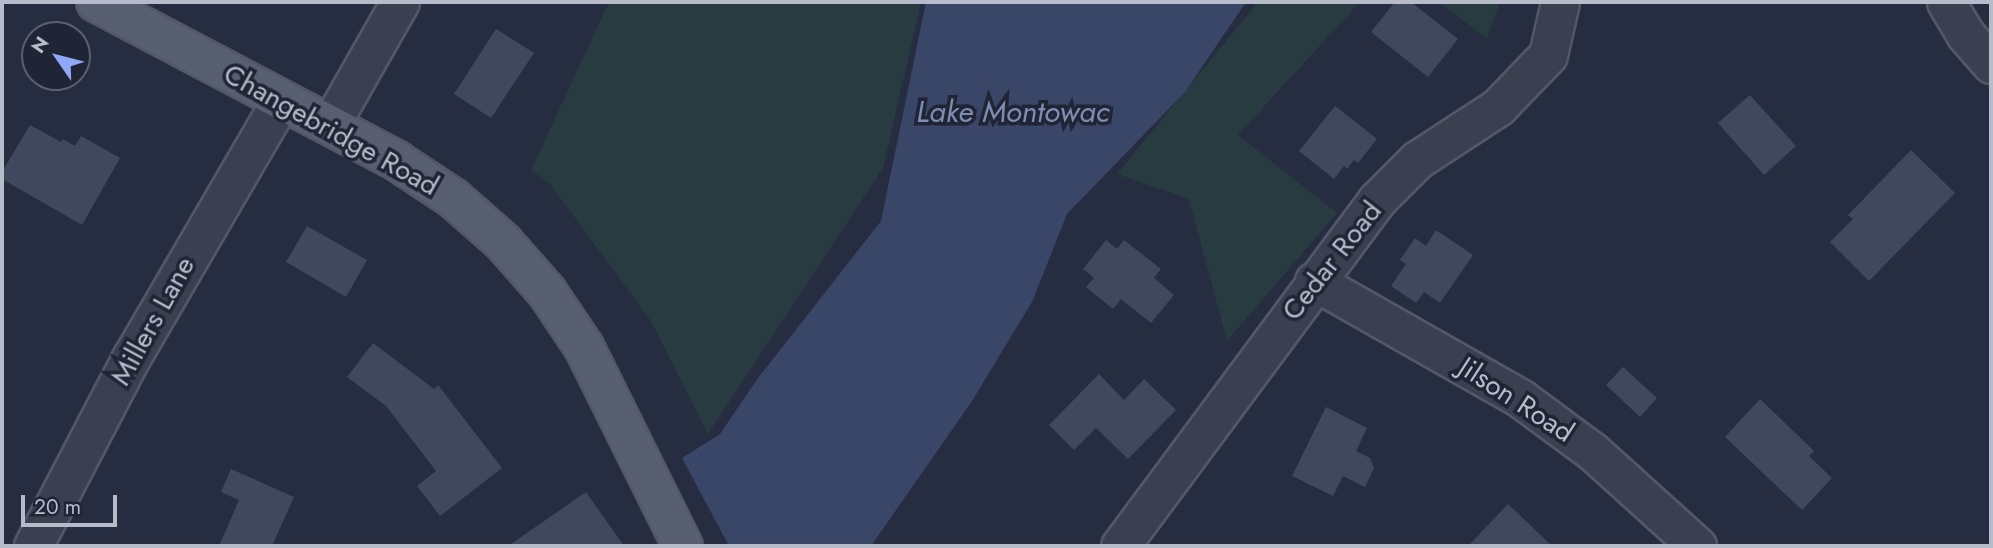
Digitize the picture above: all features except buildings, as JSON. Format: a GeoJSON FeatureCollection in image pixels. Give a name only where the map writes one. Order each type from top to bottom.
{"type":"FeatureCollection","features":[{"type":"Feature","properties":{"kind":"main road","name":"Changebridge Road"},"geometry":{"type":"LineString","coordinates":[[96,2],[397,161],[453,198],[503,242],[547,292],[584,347],[683,546]]}},
{"type":"Feature","properties":{"kind":"street"},"geometry":{"type":"LineString","coordinates":[[330,125],[400,2]]}},
{"type":"Feature","properties":{"kind":"street","name":"Cedar Road"},"geometry":{"type":"LineString","coordinates":[[1121,546],[1314,281],[1377,200],[1417,160],[1498,107],[1548,55],[1560,2]]}},
{"type":"Feature","properties":{"kind":"street"},"geometry":{"type":"LineString","coordinates":[[1945,2],[1965,34],[1991,64]]}},
{"type":"Feature","properties":{"kind":"street","name":"Millers Lane"},"geometry":{"type":"LineString","coordinates":[[33,546],[138,346],[281,100]]}},
{"type":"Feature","properties":{"kind":"street","name":"Jilson Road"},"geometry":{"type":"LineString","coordinates":[[1314,281],[1521,398],[1592,450],[1697,546]]}},
{"type":"Feature","properties":{"kind":"shaded area"},"geometry":{"type":"Polygon","coordinates":[[[609,2],[921,2],[883,168],[708,434],[651,321],[550,184],[531,170],[609,2]]]}},
{"type":"Feature","properties":{"kind":"shaded area"},"geometry":{"type":"Polygon","coordinates":[[[1258,2],[1360,2],[1238,135],[1337,213],[1227,341],[1189,199],[1117,174],[1258,2]]]}},
{"type":"Feature","properties":{"kind":"shaded area"},"geometry":{"type":"Polygon","coordinates":[[[1439,2],[1500,2],[1487,39],[1439,2]]]}},
{"type":"Feature","properties":{"kind":"water","name":"Lake Montowac"},"geometry":{"type":"Polygon","coordinates":[[[926,2],[1246,2],[1185,92],[1067,214],[1032,302],[972,401],[871,546],[729,546],[682,458],[720,434],[758,378],[881,221],[926,2]]]}}]}
